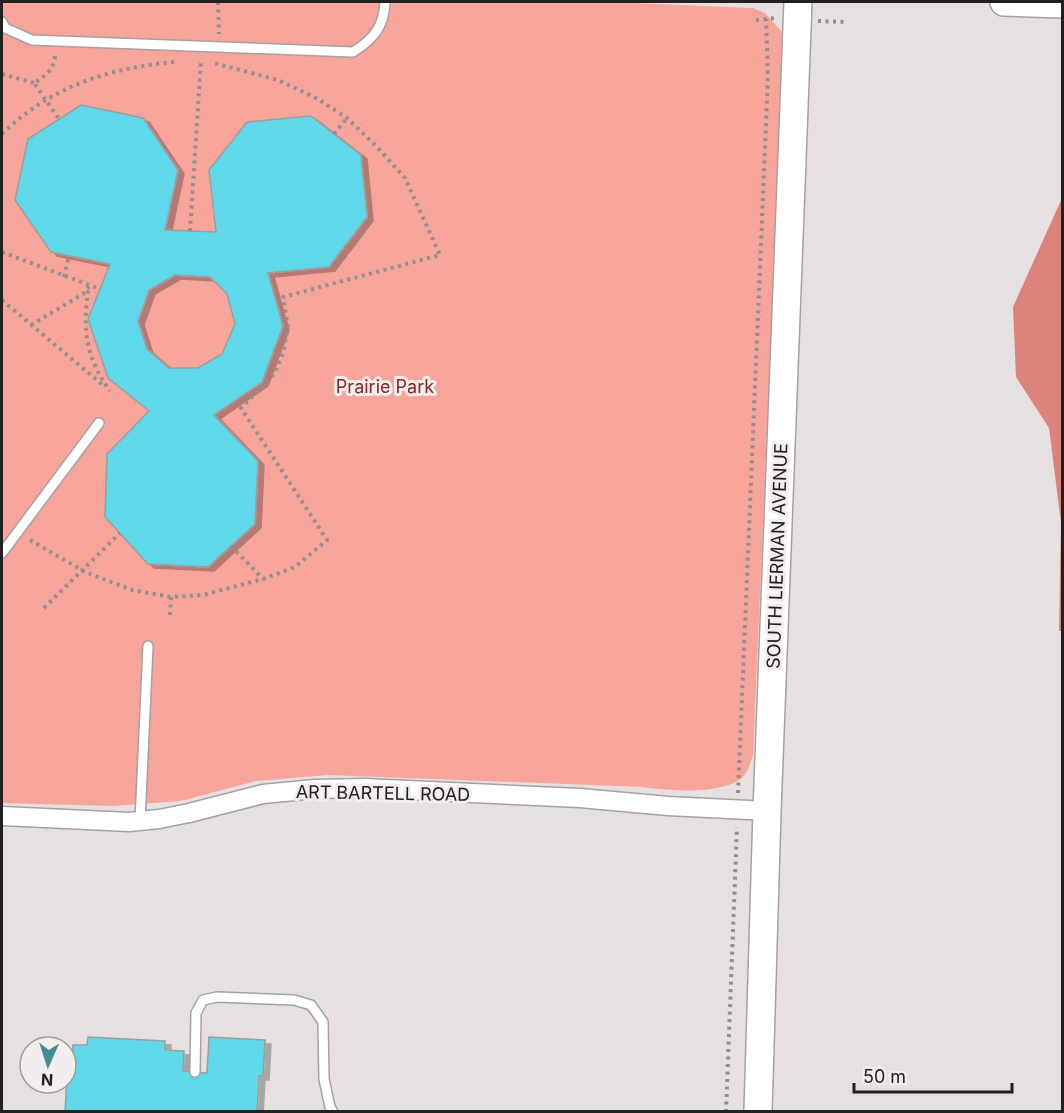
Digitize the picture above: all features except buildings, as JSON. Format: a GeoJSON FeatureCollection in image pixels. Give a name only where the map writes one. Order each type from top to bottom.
{"type":"FeatureCollection","features":[{"type":"Feature","properties":{"kind":"street","name":"SOUTH LIERMAN AVENUE"},"geometry":{"type":"LineString","coordinates":[[758,1112],[767,811],[798,2]]}},
{"type":"Feature","properties":{"kind":"street"},"geometry":{"type":"LineString","coordinates":[[1004,2],[1062,4]]}},
{"type":"Feature","properties":{"kind":"street","name":"ART BARTELL ROAD"},"geometry":{"type":"LineString","coordinates":[[2,816],[129,822],[189,813],[263,794],[315,789],[365,788],[568,797],[669,806],[767,811]]}},
{"type":"Feature","properties":{"kind":"lane"},"geometry":{"type":"LineString","coordinates":[[2,22],[5,28],[32,40],[352,52],[368,43],[385,18],[385,2]]}},
{"type":"Feature","properties":{"kind":"lane"},"geometry":{"type":"LineString","coordinates":[[2,553],[99,423]]}},
{"type":"Feature","properties":{"kind":"lane"},"geometry":{"type":"LineString","coordinates":[[140,821],[148,646]]}},
{"type":"Feature","properties":{"kind":"lane"},"geometry":{"type":"LineString","coordinates":[[195,1072],[196,1013],[203,1000],[217,997],[294,1000],[311,1005],[323,1022],[324,1079],[333,1112]]}},
{"type":"Feature","properties":{"kind":"path"},"geometry":{"type":"LineString","coordinates":[[218,2],[219,47]]}},
{"type":"Feature","properties":{"kind":"path"},"geometry":{"type":"LineString","coordinates":[[738,780],[768,76],[768,19],[756,20]]}},
{"type":"Feature","properties":{"kind":"path"},"geometry":{"type":"LineString","coordinates":[[828,21],[844,22]]}},
{"type":"Feature","properties":{"kind":"path"},"geometry":{"type":"LineString","coordinates":[[34,83],[46,76],[54,63],[56,41]]}},
{"type":"Feature","properties":{"kind":"path"},"geometry":{"type":"LineString","coordinates":[[29,539],[82,571],[132,590],[171,597],[203,596],[264,579],[295,567],[327,540],[241,408],[274,374],[283,353],[288,328],[283,297],[440,255],[405,178],[347,118],[318,99],[278,80],[200,60],[190,231]]}},
{"type":"Feature","properties":{"kind":"path"},"geometry":{"type":"LineString","coordinates":[[2,134],[45,99],[78,83],[147,64],[179,62]]}},
{"type":"Feature","properties":{"kind":"path"},"geometry":{"type":"LineString","coordinates":[[2,74],[34,83],[59,119]]}},
{"type":"Feature","properties":{"kind":"path"},"geometry":{"type":"LineString","coordinates":[[334,135],[347,118]]}},
{"type":"Feature","properties":{"kind":"path"},"geometry":{"type":"LineString","coordinates":[[2,252],[100,289]]}},
{"type":"Feature","properties":{"kind":"path"},"geometry":{"type":"LineString","coordinates":[[64,277],[69,256]]}},
{"type":"Feature","properties":{"kind":"path"},"geometry":{"type":"LineString","coordinates":[[31,325],[83,294],[89,285]]}},
{"type":"Feature","properties":{"kind":"path"},"geometry":{"type":"LineString","coordinates":[[2,300],[112,393],[95,367],[87,341],[84,325],[89,285]]}},
{"type":"Feature","properties":{"kind":"path"},"geometry":{"type":"LineString","coordinates":[[44,608],[120,533]]}},
{"type":"Feature","properties":{"kind":"path"},"geometry":{"type":"LineString","coordinates":[[231,546],[264,579]]}},
{"type":"Feature","properties":{"kind":"path"},"geometry":{"type":"LineString","coordinates":[[170,615],[171,597]]}},
{"type":"Feature","properties":{"kind":"path"},"geometry":{"type":"LineString","coordinates":[[726,1112],[736,847]]}},
{"type":"Feature","properties":{"kind":"green space","name":"Prairie Park"},"geometry":{"type":"Polygon","coordinates":[[[2,2],[611,2],[753,8],[765,13],[784,34],[753,756],[743,777],[723,787],[666,790],[643,787],[328,775],[256,781],[181,801],[113,806],[2,803],[2,2]]]}},
{"type":"Feature","properties":{"kind":"shaded area"},"geometry":{"type":"Polygon","coordinates":[[[1062,198],[1062,631],[1059,631],[1061,523],[1049,428],[1016,377],[1013,307],[1062,198]]]}}]}
